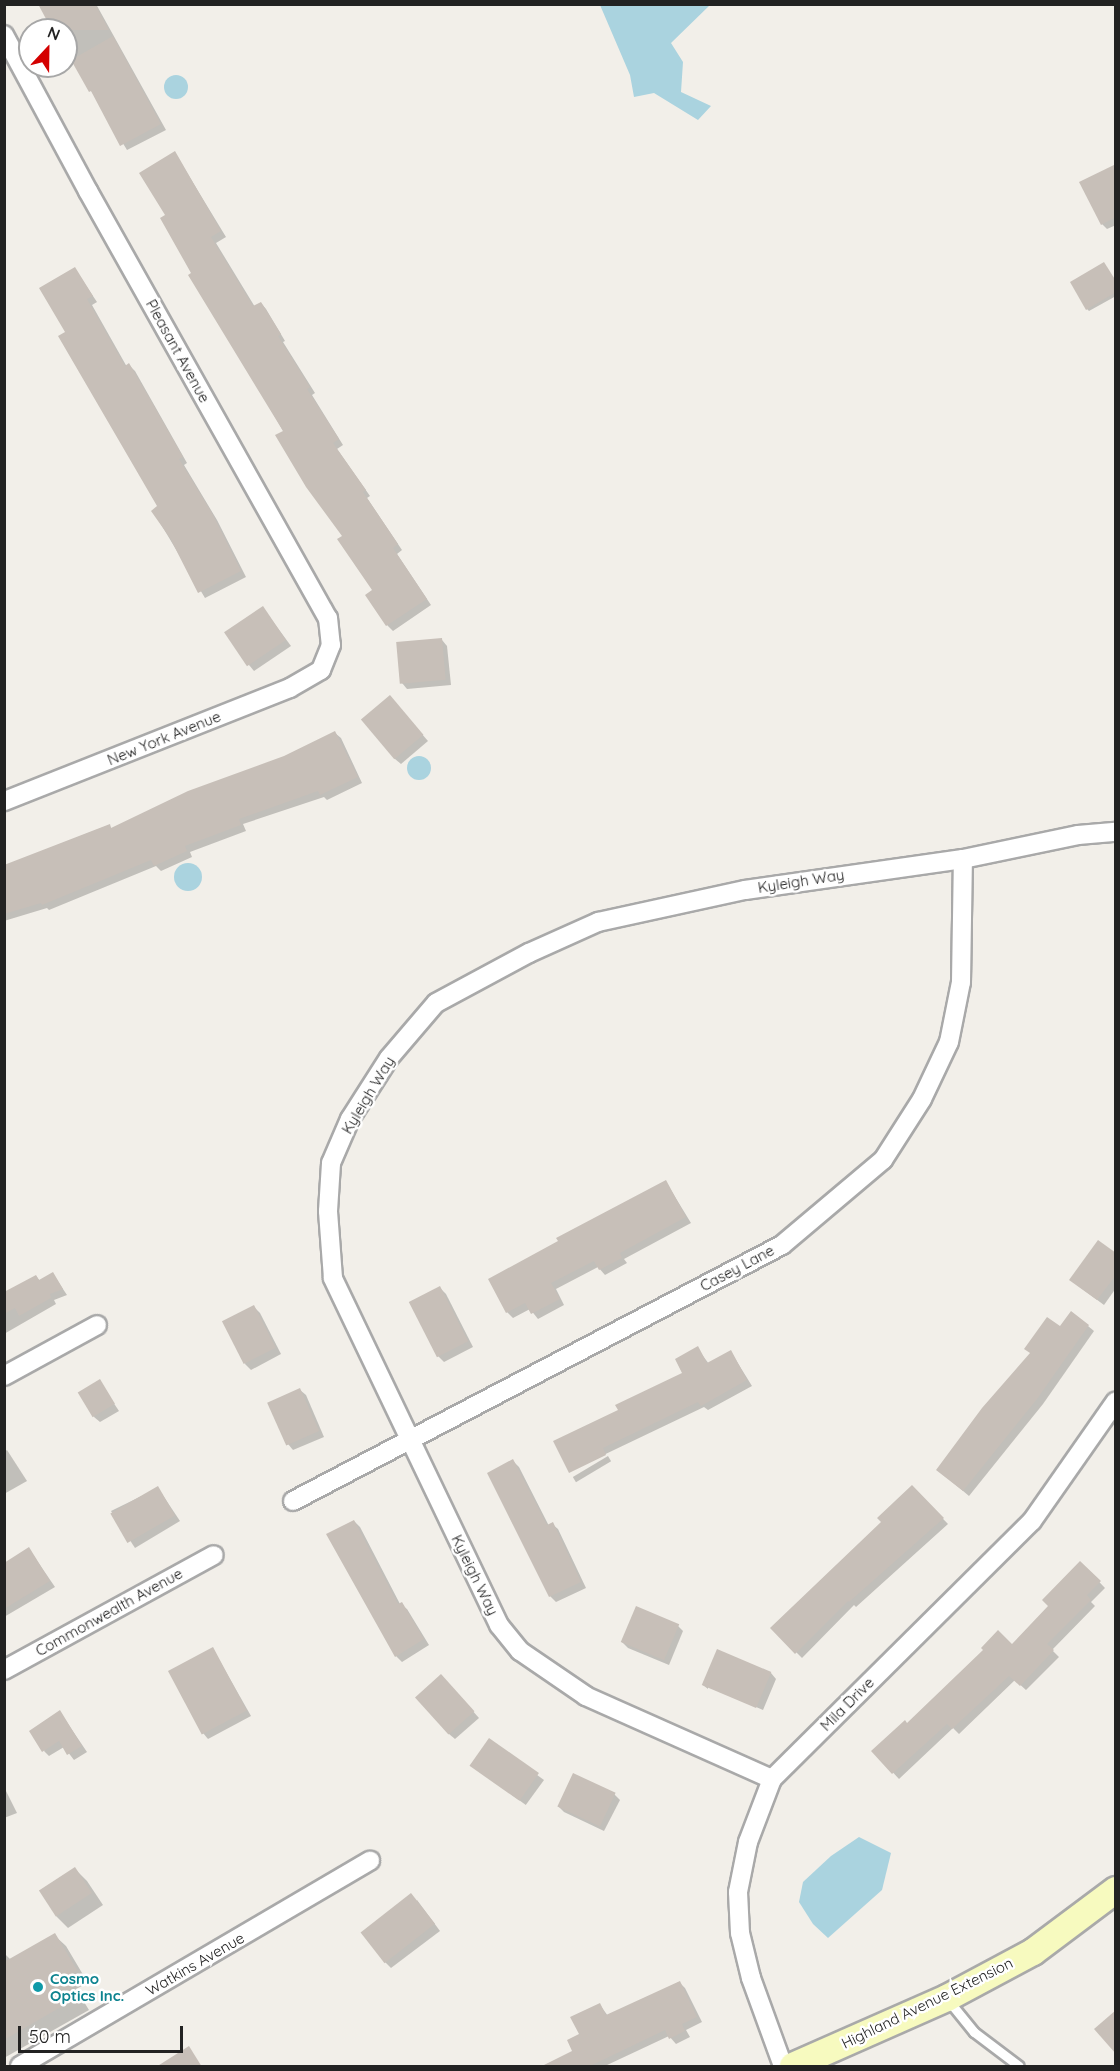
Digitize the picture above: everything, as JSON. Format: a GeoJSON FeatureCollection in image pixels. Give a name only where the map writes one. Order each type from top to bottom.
{"type":"FeatureCollection","features":[{"type":"Feature","properties":{"kind":"street","name":"Pleasant Avenue"},"geometry":{"type":"LineString","coordinates":[[4,35],[94,201],[328,618],[331,645],[321,670]]}},
{"type":"Feature","properties":{"kind":"street","name":"New York Avenue"},"geometry":{"type":"LineString","coordinates":[[4,801],[290,688],[321,670]]}},
{"type":"Feature","properties":{"kind":"street","name":"Kyleigh Way"},"geometry":{"type":"LineString","coordinates":[[772,1779],[586,1696],[520,1652],[499,1625],[333,1278],[328,1211],[331,1163],[350,1119],[390,1058],[436,1003],[529,953],[598,921],[786,883],[963,859],[1078,835],[1116,832]]}},
{"type":"Feature","properties":{"kind":"street","name":"Casey Lane"},"geometry":{"type":"LineString","coordinates":[[293,1501],[782,1245],[883,1160],[922,1099],[949,1042],[961,982],[963,859]]}},
{"type":"Feature","properties":{"kind":"street"},"geometry":{"type":"LineString","coordinates":[[4,1376],[97,1325]]}},
{"type":"Feature","properties":{"kind":"street","name":"Mila Drive"},"geometry":{"type":"LineString","coordinates":[[783,2067],[751,1978],[740,1933],[738,1892],[748,1842],[772,1779],[1032,1521],[1116,1401]]}},
{"type":"Feature","properties":{"kind":"street","name":"Commonwealth Avenue"},"geometry":{"type":"LineString","coordinates":[[4,1670],[214,1555]]}},
{"type":"Feature","properties":{"kind":"street","name":"Watkins Avenue"},"geometry":{"type":"LineString","coordinates":[[20,2067],[42,2061],[370,1861]]}},
{"type":"Feature","properties":{"kind":"street","name":"Highland Avenue Extension"},"geometry":{"type":"LineString","coordinates":[[793,2067],[947,1998],[1034,1952],[1116,1890]]}},
{"type":"Feature","properties":{"kind":"lane"},"geometry":{"type":"LineString","coordinates":[[947,1998],[974,2032],[1019,2067]]}},
{"type":"Feature","properties":{"kind":"water"},"geometry":{"type":"Polygon","coordinates":[[[600,5],[710,5],[671,43],[683,62],[681,92],[711,106],[698,120],[654,93],[634,97],[630,75],[600,5]]]}},
{"type":"Feature","properties":{"kind":"water"},"geometry":{"type":"Polygon","coordinates":[[[176,75],[185,78],[188,87],[185,96],[176,99],[167,96],[164,87],[167,78],[176,75]]]}},
{"type":"Feature","properties":{"kind":"water"},"geometry":{"type":"Polygon","coordinates":[[[419,756],[424,757],[430,763],[430,773],[424,779],[419,780],[414,779],[408,773],[407,768],[408,763],[414,757],[419,756]]]}},
{"type":"Feature","properties":{"kind":"water"},"geometry":{"type":"Polygon","coordinates":[[[188,863],[198,867],[202,877],[198,887],[188,891],[178,887],[174,877],[178,867],[188,863]]]}},
{"type":"Feature","properties":{"kind":"water"},"geometry":{"type":"Polygon","coordinates":[[[859,1837],[891,1853],[882,1890],[828,1938],[813,1924],[799,1902],[803,1882],[831,1856],[859,1837]]]}},
{"type":"Feature","properties":{"kind":"building"},"geometry":{"type":"Polygon","coordinates":[[[38,4],[95,4],[109,30],[78,30],[78,18],[46,18],[38,4]]]}},
{"type":"Feature","properties":{"kind":"building"},"geometry":{"type":"Polygon","coordinates":[[[113,36],[161,124],[120,146],[91,91],[89,92],[78,72],[78,56],[113,36]]]}},
{"type":"Feature","properties":{"kind":"building"},"geometry":{"type":"Polygon","coordinates":[[[175,151],[221,231],[211,237],[253,306],[261,302],[281,334],[278,336],[310,387],[307,389],[339,439],[333,443],[366,490],[363,492],[398,544],[393,548],[427,599],[386,626],[365,595],[372,590],[337,539],[342,536],[306,487],[275,435],[283,431],[188,275],[191,273],[160,218],[165,215],[139,173],[175,151]]]}},
{"type":"Feature","properties":{"kind":"building"},"geometry":{"type":"Polygon","coordinates":[[[1116,164],[1116,217],[1101,225],[1079,182],[1116,164]]]}},
{"type":"Feature","properties":{"kind":"building"},"geometry":{"type":"Polygon","coordinates":[[[1104,262],[1116,281],[1116,292],[1086,310],[1070,282],[1104,262]]]}},
{"type":"Feature","properties":{"kind":"building"},"geometry":{"type":"Polygon","coordinates":[[[75,267],[93,296],[87,299],[125,366],[129,363],[183,457],[179,459],[212,513],[241,571],[198,593],[170,538],[151,511],[157,506],[58,336],[65,332],[39,288],[75,267]]]}},
{"type":"Feature","properties":{"kind":"building"},"geometry":{"type":"Polygon","coordinates":[[[263,606],[286,640],[247,666],[224,632],[263,606]]]}},
{"type":"Feature","properties":{"kind":"building"},"geometry":{"type":"Polygon","coordinates":[[[442,638],[446,680],[400,684],[396,642],[442,638]]]}},
{"type":"Feature","properties":{"kind":"building"},"geometry":{"type":"Polygon","coordinates":[[[390,695],[423,735],[394,759],[361,719],[390,695]]]}},
{"type":"Feature","properties":{"kind":"building"},"geometry":{"type":"Polygon","coordinates":[[[335,731],[358,777],[320,795],[318,791],[239,819],[241,825],[185,846],[187,851],[154,866],[151,860],[42,905],[41,903],[4,914],[4,865],[110,824],[111,828],[188,791],[284,756],[335,731]]]}},
{"type":"Feature","properties":{"kind":"building"},"geometry":{"type":"Polygon","coordinates":[[[666,1180],[686,1217],[620,1253],[622,1258],[599,1270],[594,1261],[551,1283],[560,1299],[531,1314],[525,1303],[506,1313],[488,1279],[558,1241],[556,1238],[666,1180]]]}},
{"type":"Feature","properties":{"kind":"building"},"geometry":{"type":"Polygon","coordinates":[[[1098,1240],[1116,1253],[1116,1275],[1097,1300],[1069,1280],[1098,1240]]]}},
{"type":"Feature","properties":{"kind":"building"},"geometry":{"type":"Polygon","coordinates":[[[53,1272],[63,1289],[50,1294],[51,1298],[19,1316],[15,1308],[4,1314],[4,1292],[36,1275],[39,1280],[53,1272]]]}},
{"type":"Feature","properties":{"kind":"building"},"geometry":{"type":"Polygon","coordinates":[[[440,1286],[468,1341],[437,1357],[409,1302],[440,1286]]]}},
{"type":"Feature","properties":{"kind":"building"},"geometry":{"type":"Polygon","coordinates":[[[254,1305],[276,1348],[244,1364],[222,1321],[254,1305]]]}},
{"type":"Feature","properties":{"kind":"building"},"geometry":{"type":"Polygon","coordinates":[[[1071,1311],[1089,1325],[1037,1399],[963,1491],[936,1470],[982,1408],[1030,1353],[1024,1349],[1047,1317],[1060,1326],[1071,1311]]]}},
{"type":"Feature","properties":{"kind":"building"},"geometry":{"type":"Polygon","coordinates":[[[698,1346],[707,1363],[731,1350],[747,1380],[701,1406],[698,1402],[603,1448],[606,1455],[569,1473],[553,1441],[618,1410],[615,1405],[682,1373],[675,1359],[698,1346]]]}},
{"type":"Feature","properties":{"kind":"building"},"geometry":{"type":"Polygon","coordinates":[[[100,1379],[115,1404],[93,1417],[78,1392],[100,1379]]]}},
{"type":"Feature","properties":{"kind":"building"},"geometry":{"type":"Polygon","coordinates":[[[300,1388],[319,1431],[286,1446],[267,1403],[300,1388]]]}},
{"type":"Feature","properties":{"kind":"building"},"geometry":{"type":"Polygon","coordinates":[[[513,1459],[547,1525],[553,1522],[581,1582],[549,1597],[487,1473],[513,1459]]]}},
{"type":"Feature","properties":{"kind":"building"},"geometry":{"type":"Polygon","coordinates":[[[912,1485],[944,1518],[848,1601],[795,1654],[770,1628],[881,1522],[877,1518],[912,1485]]]}},
{"type":"Feature","properties":{"kind":"building"},"geometry":{"type":"Polygon","coordinates":[[[158,1486],[175,1515],[127,1543],[110,1514],[158,1486]]]}},
{"type":"Feature","properties":{"kind":"building"},"geometry":{"type":"Polygon","coordinates":[[[354,1520],[398,1604],[402,1602],[424,1639],[395,1657],[326,1534],[354,1520]]]}},
{"type":"Feature","properties":{"kind":"building"},"geometry":{"type":"Polygon","coordinates":[[[29,1547],[50,1581],[4,1609],[4,1563],[29,1547]]]}},
{"type":"Feature","properties":{"kind":"building"},"geometry":{"type":"Polygon","coordinates":[[[1080,1561],[1101,1581],[1087,1595],[1091,1600],[1047,1644],[1054,1650],[1020,1686],[1009,1676],[952,1729],[947,1724],[892,1774],[871,1751],[905,1720],[907,1723],[983,1650],[981,1648],[998,1630],[1012,1644],[1048,1606],[1042,1600],[1080,1561]]]}},
{"type":"Feature","properties":{"kind":"building"},"geometry":{"type":"Polygon","coordinates":[[[636,1606],[679,1624],[664,1660],[621,1642],[636,1606]]]}},
{"type":"Feature","properties":{"kind":"building"},"geometry":{"type":"Polygon","coordinates":[[[213,1647],[247,1711],[202,1735],[168,1671],[213,1647]]]}},
{"type":"Feature","properties":{"kind":"building"},"geometry":{"type":"Polygon","coordinates":[[[717,1649],[771,1672],[756,1708],[702,1685],[717,1649]]]}},
{"type":"Feature","properties":{"kind":"building"},"geometry":{"type":"Polygon","coordinates":[[[441,1674],[474,1711],[448,1735],[415,1697],[441,1674]]]}},
{"type":"Feature","properties":{"kind":"building"},"geometry":{"type":"Polygon","coordinates":[[[60,1710],[82,1746],[67,1755],[59,1741],[42,1752],[29,1731],[60,1710]]]}},
{"type":"Feature","properties":{"kind":"building"},"geometry":{"type":"Polygon","coordinates":[[[489,1738],[539,1773],[519,1801],[469,1766],[489,1738]]]}},
{"type":"Feature","properties":{"kind":"building"},"geometry":{"type":"Polygon","coordinates":[[[573,1773],[616,1793],[600,1826],[557,1807],[573,1773]]]}},
{"type":"Feature","properties":{"kind":"building"},"geometry":{"type":"Polygon","coordinates":[[[75,1867],[92,1893],[56,1916],[39,1890],[75,1867]]]}},
{"type":"Feature","properties":{"kind":"building"},"geometry":{"type":"Polygon","coordinates":[[[411,1893],[435,1924],[385,1963],[361,1932],[411,1893]]]}},
{"type":"Feature","properties":{"kind":"building","name":"Cosmo Optics Inc."},"geometry":{"type":"Polygon","coordinates":[[[55,1933],[77,1970],[66,1977],[78,1997],[4,2040],[4,1962],[55,1933]]]}},
{"type":"Feature","properties":{"kind":"building"},"geometry":{"type":"Polygon","coordinates":[[[680,1981],[697,2017],[682,2024],[685,2031],[669,2039],[665,2030],[588,2067],[540,2067],[572,2051],[567,2040],[579,2034],[570,2017],[600,2003],[606,2015],[680,1981]]]}},
{"type":"Feature","properties":{"kind":"building"},"geometry":{"type":"Polygon","coordinates":[[[1116,2010],[1116,2054],[1094,2029],[1116,2010]]]}},
{"type":"Feature","properties":{"kind":"building"},"geometry":{"type":"Polygon","coordinates":[[[189,2046],[202,2067],[156,2067],[189,2046]]]}},
{"type":"Feature","properties":{"kind":"place","name":"Cosmo Optics Inc."},"geometry":{"type":"Point","coordinates":[38,1987]}}]}
